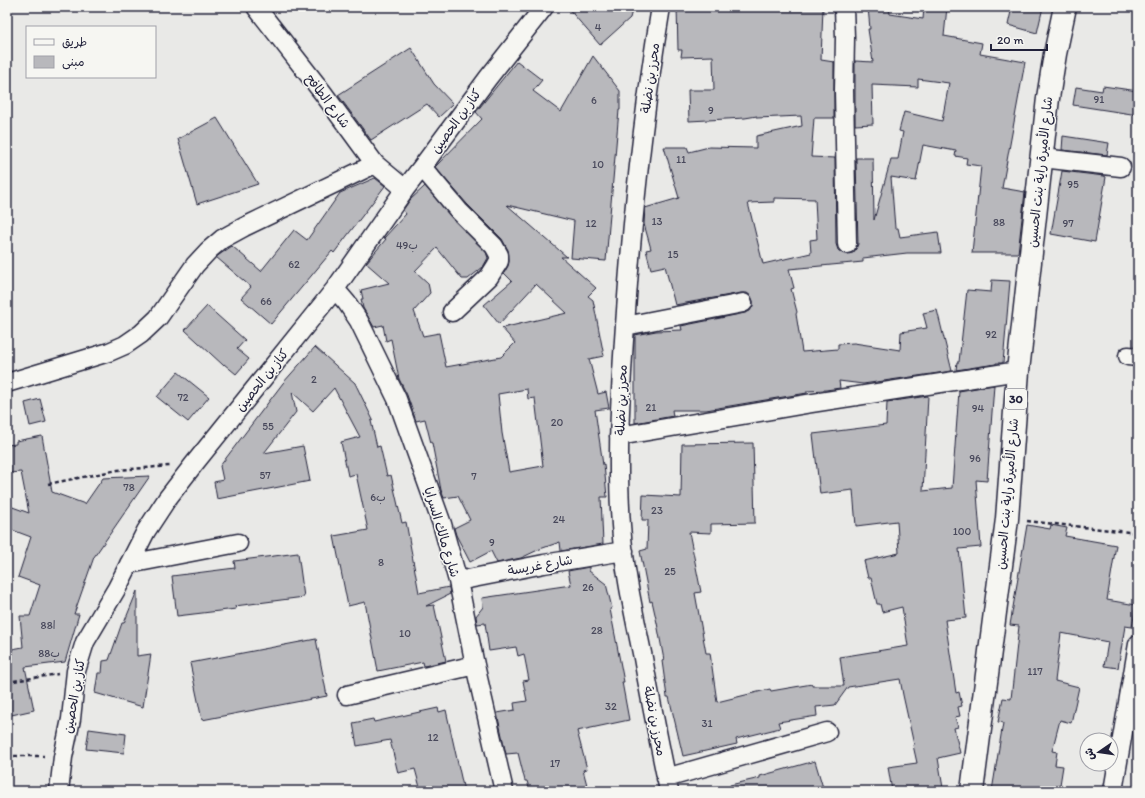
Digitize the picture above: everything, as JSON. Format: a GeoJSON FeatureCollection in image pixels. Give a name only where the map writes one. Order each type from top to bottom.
{"type":"FeatureCollection","features":[{"type":"Feature","properties":{"kind":"main road","name":"شارع الأميرة راية بنت الحسين"},"geometry":{"type":"LineString","coordinates":[[972,791],[1007,519],[1018,371],[1048,98],[1065,7]]}},
{"type":"Feature","properties":{"kind":"street","name":"شارع الطافح"},"geometry":{"type":"LineString","coordinates":[[256,7],[323,93],[375,164],[405,189]]}},
{"type":"Feature","properties":{"kind":"street","name":"كناز بن الحصين"},"geometry":{"type":"LineString","coordinates":[[59,791],[63,757],[71,719],[76,671],[85,642],[117,588],[154,518],[194,464],[335,290],[405,189],[488,78],[544,7]]}},
{"type":"Feature","properties":{"kind":"street","name":"محرز بن نضلة"},"geometry":{"type":"LineString","coordinates":[[661,7],[636,183],[621,371],[619,436],[620,494],[624,551],[630,594],[668,785]]}},
{"type":"Feature","properties":{"kind":"street"},"geometry":{"type":"LineString","coordinates":[[844,7],[847,244]]}},
{"type":"Feature","properties":{"kind":"street"},"geometry":{"type":"LineString","coordinates":[[1042,158],[1121,167]]}},
{"type":"Feature","properties":{"kind":"street"},"geometry":{"type":"LineString","coordinates":[[7,383],[108,352],[125,345],[158,318],[195,265],[222,239],[375,164]]}},
{"type":"Feature","properties":{"kind":"street"},"geometry":{"type":"LineString","coordinates":[[422,167],[459,211],[494,246],[499,255],[499,260],[489,277],[452,312]]}},
{"type":"Feature","properties":{"kind":"street","name":"شارع مالك السرايا"},"geometry":{"type":"LineString","coordinates":[[335,290],[359,321],[397,399],[442,524],[458,581],[475,665],[504,791]]}},
{"type":"Feature","properties":{"kind":"street"},"geometry":{"type":"LineString","coordinates":[[625,326],[743,303]]}},
{"type":"Feature","properties":{"kind":"street"},"geometry":{"type":"LineString","coordinates":[[619,436],[814,403],[1018,371]]}},
{"type":"Feature","properties":{"kind":"street"},"geometry":{"type":"LineString","coordinates":[[129,564],[238,543]]}},
{"type":"Feature","properties":{"kind":"street","name":"شارع غريسة"},"geometry":{"type":"LineString","coordinates":[[458,581],[521,568],[624,551]]}},
{"type":"Feature","properties":{"kind":"street"},"geometry":{"type":"LineString","coordinates":[[1113,791],[1138,644]]}},
{"type":"Feature","properties":{"kind":"street"},"geometry":{"type":"LineString","coordinates":[[347,695],[475,665]]}},
{"type":"Feature","properties":{"kind":"street"},"geometry":{"type":"LineString","coordinates":[[668,785],[827,732]]}},
{"type":"Feature","properties":{"kind":"path"},"geometry":{"type":"LineString","coordinates":[[48,484],[118,470],[194,464]]}},
{"type":"Feature","properties":{"kind":"path"},"geometry":{"type":"LineString","coordinates":[[1007,519],[1138,534]]}},
{"type":"Feature","properties":{"kind":"path"},"geometry":{"type":"LineString","coordinates":[[7,682],[76,671]]}},
{"type":"Feature","properties":{"kind":"path"},"geometry":{"type":"LineString","coordinates":[[7,756],[63,757]]}},
{"type":"Feature","properties":{"kind":"building"},"geometry":{"type":"Polygon","coordinates":[[[567,7],[633,7],[630,18],[600,45],[567,7]]]}},
{"type":"Feature","properties":{"kind":"building"},"geometry":{"type":"Polygon","coordinates":[[[677,7],[823,7],[821,60],[834,62],[834,118],[814,118],[811,157],[835,158],[836,244],[838,250],[847,254],[853,253],[858,244],[856,158],[873,158],[874,220],[891,159],[898,159],[903,132],[899,131],[904,112],[942,121],[949,83],[918,79],[918,87],[872,85],[873,124],[855,125],[855,61],[873,62],[868,29],[870,29],[868,7],[889,7],[890,14],[923,19],[924,7],[947,7],[944,36],[982,43],[980,54],[1025,62],[1002,188],[1025,192],[1018,253],[972,253],[981,166],[966,164],[967,158],[955,156],[956,151],[923,145],[916,181],[891,177],[895,228],[898,228],[900,237],[938,232],[941,253],[907,253],[863,258],[863,262],[789,269],[794,288],[791,289],[797,312],[796,314],[802,352],[838,349],[838,344],[854,343],[900,350],[901,332],[927,328],[923,313],[937,310],[952,371],[863,384],[839,381],[840,388],[807,391],[807,393],[706,410],[672,410],[673,416],[635,423],[635,335],[656,331],[682,330],[681,326],[745,313],[750,311],[753,306],[751,296],[747,293],[675,305],[665,266],[651,269],[646,250],[651,249],[644,224],[645,208],[679,198],[664,147],[687,147],[689,152],[709,147],[756,148],[756,136],[802,126],[801,116],[757,118],[757,116],[689,121],[688,90],[714,90],[713,56],[681,57],[682,50],[678,50],[677,7]],[[774,198],[774,202],[748,203],[763,264],[811,253],[810,240],[817,239],[815,199],[774,198]]]}},
{"type":"Feature","properties":{"kind":"building"},"geometry":{"type":"Polygon","coordinates":[[[1012,7],[1043,7],[1037,33],[1008,25],[1012,7]]]}},
{"type":"Feature","properties":{"kind":"building"},"geometry":{"type":"Polygon","coordinates":[[[411,48],[434,84],[453,104],[439,117],[427,104],[371,140],[338,95],[411,48]]]}},
{"type":"Feature","properties":{"kind":"building"},"geometry":{"type":"Polygon","coordinates":[[[593,56],[620,91],[620,110],[606,261],[571,258],[574,221],[507,205],[567,257],[561,257],[596,288],[588,296],[593,300],[604,356],[589,359],[598,394],[606,392],[609,408],[595,410],[603,465],[604,464],[607,497],[601,497],[603,544],[561,551],[560,542],[521,558],[497,563],[491,551],[470,562],[454,528],[470,520],[458,496],[444,498],[425,419],[416,421],[407,395],[399,379],[391,339],[386,341],[383,325],[374,327],[363,308],[361,290],[389,283],[366,263],[386,239],[384,238],[406,214],[403,210],[410,200],[425,186],[452,218],[486,252],[488,258],[483,267],[468,279],[462,279],[437,248],[415,271],[428,283],[430,293],[414,311],[423,336],[439,333],[446,367],[501,357],[515,343],[502,328],[567,313],[536,284],[499,324],[484,305],[512,281],[504,273],[509,261],[508,250],[502,239],[467,204],[435,167],[482,119],[476,112],[517,61],[542,80],[533,91],[561,112],[593,56]],[[527,389],[498,394],[502,433],[509,472],[543,466],[535,398],[528,399],[527,389]]]}},
{"type":"Feature","properties":{"kind":"building"},"geometry":{"type":"Polygon","coordinates":[[[1103,86],[1138,91],[1138,115],[1073,105],[1076,87],[1102,91],[1103,86]]]}},
{"type":"Feature","properties":{"kind":"building"},"geometry":{"type":"Polygon","coordinates":[[[217,118],[258,184],[197,204],[178,139],[217,118]]]}},
{"type":"Feature","properties":{"kind":"building"},"geometry":{"type":"Polygon","coordinates":[[[1063,136],[1109,143],[1107,155],[1062,150],[1063,136]]]}},
{"type":"Feature","properties":{"kind":"building"},"geometry":{"type":"Polygon","coordinates":[[[1062,171],[1106,177],[1095,242],[1051,234],[1062,171]]]}},
{"type":"Feature","properties":{"kind":"building"},"geometry":{"type":"Polygon","coordinates":[[[375,178],[385,186],[334,253],[332,251],[271,324],[241,298],[251,287],[216,257],[232,246],[261,271],[294,230],[307,240],[340,193],[375,178]]]}},
{"type":"Feature","properties":{"kind":"building"},"geometry":{"type":"Polygon","coordinates":[[[992,280],[1010,281],[1003,363],[956,370],[957,362],[959,362],[967,290],[991,292],[992,280]]]}},
{"type":"Feature","properties":{"kind":"building"},"geometry":{"type":"Polygon","coordinates":[[[207,306],[245,340],[237,349],[249,359],[236,374],[224,364],[223,365],[185,330],[207,306]]]}},
{"type":"Feature","properties":{"kind":"building"},"geometry":{"type":"Polygon","coordinates":[[[315,347],[355,383],[373,420],[371,421],[377,447],[380,446],[387,476],[391,475],[402,523],[406,522],[419,593],[449,587],[450,594],[426,606],[434,605],[446,661],[424,666],[423,662],[378,671],[365,602],[348,606],[334,536],[368,530],[356,474],[348,476],[341,442],[360,437],[334,388],[313,411],[292,392],[296,412],[264,453],[303,446],[310,481],[217,499],[214,482],[223,480],[220,466],[283,383],[315,347]]]}},
{"type":"Feature","properties":{"kind":"building"},"geometry":{"type":"Polygon","coordinates":[[[178,372],[209,397],[188,422],[157,397],[178,372]]]}},
{"type":"Feature","properties":{"kind":"building"},"geometry":{"type":"Polygon","coordinates":[[[994,385],[987,481],[976,480],[981,547],[959,549],[966,618],[945,620],[956,693],[959,692],[962,706],[958,707],[960,716],[955,717],[958,727],[954,728],[960,753],[938,758],[943,788],[936,789],[937,791],[892,791],[888,767],[917,763],[900,679],[848,687],[835,705],[816,707],[817,716],[778,722],[780,728],[736,739],[737,744],[683,756],[669,697],[667,697],[662,661],[664,660],[652,601],[650,602],[640,551],[647,549],[648,520],[642,520],[643,495],[681,497],[682,444],[753,443],[755,523],[711,524],[711,533],[689,532],[701,592],[695,593],[706,653],[710,653],[717,702],[770,689],[771,691],[812,684],[812,686],[844,686],[840,657],[908,646],[902,607],[882,612],[880,604],[877,604],[871,578],[868,578],[864,561],[899,553],[897,521],[856,526],[853,490],[820,494],[813,434],[886,425],[887,402],[928,396],[923,491],[952,488],[959,391],[994,385]]]}},
{"type":"Feature","properties":{"kind":"building"},"geometry":{"type":"Polygon","coordinates":[[[40,399],[46,422],[30,426],[25,403],[40,399]]]}},
{"type":"Feature","properties":{"kind":"building"},"geometry":{"type":"Polygon","coordinates":[[[42,436],[52,492],[85,504],[103,478],[150,476],[94,557],[74,614],[79,614],[65,662],[25,667],[34,710],[7,716],[7,650],[23,647],[20,616],[30,616],[40,585],[18,577],[31,537],[7,528],[7,505],[29,513],[21,472],[8,473],[7,445],[16,444],[16,441],[42,436]]]}},
{"type":"Feature","properties":{"kind":"building"},"geometry":{"type":"Polygon","coordinates":[[[1027,525],[1050,529],[1051,525],[1067,528],[1065,536],[1116,545],[1107,600],[1136,605],[1132,627],[1125,626],[1118,668],[1104,666],[1108,642],[1061,633],[1055,681],[1079,687],[1071,723],[1060,720],[1052,751],[1057,752],[1055,765],[1063,766],[1059,791],[992,791],[1003,723],[998,722],[1003,698],[1011,699],[1019,626],[1010,625],[1027,525]]]}},
{"type":"Feature","properties":{"kind":"building"},"geometry":{"type":"Polygon","coordinates":[[[298,553],[304,597],[235,606],[236,609],[177,616],[172,576],[235,568],[234,561],[298,553]]]}},
{"type":"Feature","properties":{"kind":"building"},"geometry":{"type":"Polygon","coordinates":[[[589,567],[589,571],[606,584],[612,608],[610,609],[624,682],[622,682],[629,720],[577,731],[587,769],[583,770],[588,789],[579,791],[530,791],[527,781],[525,781],[518,753],[506,754],[497,713],[515,710],[514,703],[527,701],[523,681],[529,680],[524,654],[518,656],[516,647],[489,651],[485,623],[477,624],[476,616],[483,607],[482,598],[571,585],[568,571],[589,567]]]}},
{"type":"Feature","properties":{"kind":"building"},"geometry":{"type":"Polygon","coordinates":[[[137,591],[137,656],[151,654],[143,707],[95,693],[98,673],[102,673],[103,661],[109,660],[122,623],[124,623],[137,591]]]}},
{"type":"Feature","properties":{"kind":"building"},"geometry":{"type":"Polygon","coordinates":[[[316,639],[327,696],[202,720],[190,663],[316,639]]]}},
{"type":"Feature","properties":{"kind":"building"},"geometry":{"type":"Polygon","coordinates":[[[438,708],[439,712],[446,710],[464,791],[421,791],[415,769],[398,773],[390,740],[357,746],[353,723],[373,719],[374,722],[438,708]]]}},
{"type":"Feature","properties":{"kind":"building"},"geometry":{"type":"Polygon","coordinates":[[[89,729],[126,734],[124,753],[86,749],[89,729]]]}},
{"type":"Feature","properties":{"kind":"building"},"geometry":{"type":"Polygon","coordinates":[[[815,761],[824,791],[730,791],[730,785],[760,778],[760,776],[815,761]]]}}]}
